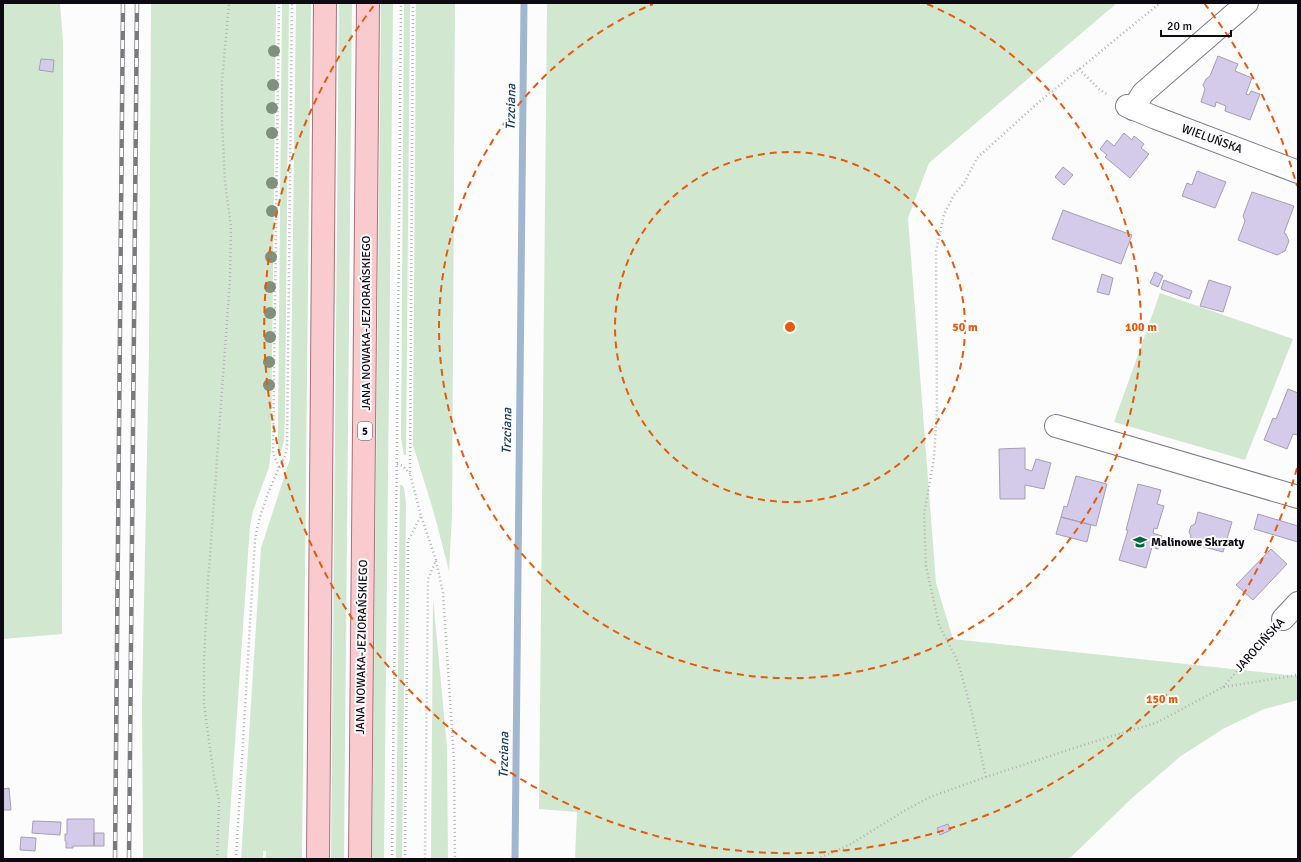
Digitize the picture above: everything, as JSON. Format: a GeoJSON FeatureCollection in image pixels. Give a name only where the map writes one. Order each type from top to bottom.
{"type":"FeatureCollection","features":[{"type":"Feature","properties":{"kind":"main road"},"geometry":{"type":"LineString","coordinates":[[318,859],[325,3]]}},
{"type":"Feature","properties":{"kind":"main road","name":"JANA NOWAKA-JEZIORAŃSKIEGO"},"geometry":{"type":"LineString","coordinates":[[360,859],[368,3]]}},
{"type":"Feature","properties":{"kind":"street"},"geometry":{"type":"LineString","coordinates":[[1130,107],[1143,93],[1248,3]]}},
{"type":"Feature","properties":{"kind":"street","name":"WIELUŃSKA"},"geometry":{"type":"LineString","coordinates":[[1130,107],[1298,172]]}},
{"type":"Feature","properties":{"kind":"street"},"geometry":{"type":"LineString","coordinates":[[1056,426],[1298,497]]}},
{"type":"Feature","properties":{"kind":"street","name":"JAROCIŃSKA"},"geometry":{"type":"LineString","coordinates":[[1284,619],[1298,603]]}},
{"type":"Feature","properties":{"kind":"path"},"geometry":{"type":"LineString","coordinates":[[217,859],[219,801],[214,777],[206,717],[204,659],[208,583],[230,280],[231,227],[225,182],[222,122],[222,81],[229,3]]}},
{"type":"Feature","properties":{"kind":"path"},"geometry":{"type":"LineString","coordinates":[[279,3],[273,453],[279,468]]}},
{"type":"Feature","properties":{"kind":"path"},"geometry":{"type":"LineString","coordinates":[[236,859],[255,540],[257,526],[279,468],[286,456],[288,429],[292,3]]}},
{"type":"Feature","properties":{"kind":"path"},"geometry":{"type":"LineString","coordinates":[[392,859],[401,3]]}},
{"type":"Feature","properties":{"kind":"path"},"geometry":{"type":"LineString","coordinates":[[413,3],[410,474],[421,516],[436,560],[444,601],[454,760],[455,859]]}},
{"type":"Feature","properties":{"kind":"path"},"geometry":{"type":"LineString","coordinates":[[986,777],[970,706],[958,662],[939,625],[926,566],[924,515],[934,458],[937,409],[936,251],[944,214],[954,195],[964,183],[977,158],[1039,102],[1160,3]]}},
{"type":"Feature","properties":{"kind":"path"},"geometry":{"type":"LineString","coordinates":[[1079,69],[1099,89],[1130,107]]}},
{"type":"Feature","properties":{"kind":"path"},"geometry":{"type":"LineString","coordinates":[[397,464],[403,466],[410,474]]}},
{"type":"Feature","properties":{"kind":"path"},"geometry":{"type":"LineString","coordinates":[[405,859],[408,541],[421,516]]}},
{"type":"Feature","properties":{"kind":"path"},"geometry":{"type":"LineString","coordinates":[[425,859],[428,579],[436,560]]}},
{"type":"Feature","properties":{"kind":"path","name":"JAROCIŃSKA"},"geometry":{"type":"LineString","coordinates":[[1223,687],[1284,619]]}},
{"type":"Feature","properties":{"kind":"path"},"geometry":{"type":"LineString","coordinates":[[817,859],[851,844],[904,811],[930,797],[986,777],[1156,723],[1223,687],[1298,675]]}},
{"type":"Feature","properties":{"kind":"green space"},"geometry":{"type":"Polygon","coordinates":[[[3,3],[60,3],[63,42],[62,634],[3,639],[3,3]]]}},
{"type":"Feature","properties":{"kind":"green space"},"geometry":{"type":"Polygon","coordinates":[[[151,3],[276,3],[271,450],[269,467],[253,511],[250,526],[227,859],[143,859],[142,702],[149,353],[151,3]]]}},
{"type":"Feature","properties":{"kind":"green space"},"geometry":{"type":"Polygon","coordinates":[[[282,3],[289,3],[285,415],[284,440],[280,456],[278,455],[278,425],[282,3]]]}},
{"type":"Feature","properties":{"kind":"green space"},"geometry":{"type":"Polygon","coordinates":[[[296,3],[311,3],[302,859],[266,859],[266,851],[263,851],[263,859],[241,859],[261,548],[290,459],[296,3]]]}},
{"type":"Feature","properties":{"kind":"green space"},"geometry":{"type":"Polygon","coordinates":[[[339,3],[352,3],[344,859],[331,859],[339,3]]]}},
{"type":"Feature","properties":{"kind":"green space"},"geometry":{"type":"Polygon","coordinates":[[[381,3],[393,3],[384,859],[372,859],[381,3]]]}},
{"type":"Feature","properties":{"kind":"green space"},"geometry":{"type":"Polygon","coordinates":[[[404,3],[410,3],[406,455],[404,455],[401,438],[404,3]]]}},
{"type":"Feature","properties":{"kind":"green space"},"geometry":{"type":"Polygon","coordinates":[[[416,3],[455,3],[452,516],[449,571],[434,513],[413,445],[416,3]]]}},
{"type":"Feature","properties":{"kind":"green space"},"geometry":{"type":"Polygon","coordinates":[[[547,3],[1117,3],[929,163],[908,218],[936,583],[953,639],[1298,676],[1298,700],[1264,709],[1223,729],[1181,756],[1131,799],[1071,857],[1065,859],[575,859],[577,812],[539,809],[547,3]]]}},
{"type":"Feature","properties":{"kind":"green space"},"geometry":{"type":"Polygon","coordinates":[[[1160,293],[1293,339],[1245,460],[1114,422],[1160,293]]]}},
{"type":"Feature","properties":{"kind":"green space"},"geometry":{"type":"Polygon","coordinates":[[[400,485],[404,488],[406,504],[402,859],[396,859],[400,485]]]}},
{"type":"Feature","properties":{"kind":"green space"},"geometry":{"type":"Polygon","coordinates":[[[433,598],[447,747],[448,859],[431,859],[433,598]]]}},
{"type":"Feature","properties":{"kind":"building"},"geometry":{"type":"Polygon","coordinates":[[[1218,56],[1238,64],[1235,71],[1252,78],[1246,94],[1249,95],[1251,91],[1260,94],[1250,120],[1225,111],[1226,106],[1216,102],[1215,107],[1201,102],[1205,89],[1203,85],[1206,79],[1210,76],[1218,56]]]}},
{"type":"Feature","properties":{"kind":"building"},"geometry":{"type":"Polygon","coordinates":[[[41,59],[54,60],[53,72],[39,70],[41,59]]]}},
{"type":"Feature","properties":{"kind":"building"},"geometry":{"type":"Polygon","coordinates":[[[1124,133],[1132,140],[1134,136],[1144,144],[1141,148],[1149,154],[1130,178],[1105,157],[1107,155],[1100,149],[1107,140],[1114,146],[1124,133]]]}},
{"type":"Feature","properties":{"kind":"building"},"geometry":{"type":"Polygon","coordinates":[[[1063,167],[1073,175],[1064,185],[1055,177],[1063,167]]]}},
{"type":"Feature","properties":{"kind":"building"},"geometry":{"type":"Polygon","coordinates":[[[1197,171],[1226,182],[1215,208],[1182,196],[1187,183],[1192,185],[1197,171]]]}},
{"type":"Feature","properties":{"kind":"building"},"geometry":{"type":"Polygon","coordinates":[[[1252,192],[1294,206],[1284,233],[1289,241],[1285,251],[1277,255],[1238,240],[1245,221],[1243,216],[1252,192]]]}},
{"type":"Feature","properties":{"kind":"building"},"geometry":{"type":"Polygon","coordinates":[[[1063,210],[1132,235],[1121,264],[1052,239],[1063,210]]]}},
{"type":"Feature","properties":{"kind":"building"},"geometry":{"type":"Polygon","coordinates":[[[1155,272],[1163,276],[1158,287],[1150,283],[1155,272]]]}},
{"type":"Feature","properties":{"kind":"building"},"geometry":{"type":"Polygon","coordinates":[[[1102,274],[1113,278],[1109,295],[1097,292],[1102,274]]]}},
{"type":"Feature","properties":{"kind":"building"},"geometry":{"type":"Polygon","coordinates":[[[1164,280],[1192,291],[1189,299],[1161,289],[1164,280]]]}},
{"type":"Feature","properties":{"kind":"building"},"geometry":{"type":"Polygon","coordinates":[[[1209,280],[1231,287],[1223,312],[1200,306],[1209,280]]]}},
{"type":"Feature","properties":{"kind":"building"},"geometry":{"type":"Polygon","coordinates":[[[1288,389],[1298,393],[1298,435],[1293,434],[1287,449],[1264,440],[1273,418],[1276,419],[1288,389]]]}},
{"type":"Feature","properties":{"kind":"building"},"geometry":{"type":"Polygon","coordinates":[[[1025,448],[1025,469],[1032,471],[1036,459],[1051,463],[1044,489],[1025,485],[1025,499],[1000,499],[999,449],[1025,448]]]}},
{"type":"Feature","properties":{"kind":"building"},"geometry":{"type":"Polygon","coordinates":[[[1076,476],[1107,484],[1096,526],[1061,517],[1064,506],[1067,507],[1076,476]]]}},
{"type":"Feature","properties":{"kind":"building"},"geometry":{"type":"Polygon","coordinates":[[[1138,484],[1161,490],[1157,504],[1164,506],[1157,529],[1154,528],[1153,533],[1162,536],[1158,549],[1152,547],[1146,568],[1119,560],[1128,530],[1126,530],[1138,484]]]}},
{"type":"Feature","properties":{"kind":"building"},"geometry":{"type":"Polygon","coordinates":[[[1198,512],[1232,522],[1223,552],[1189,543],[1191,536],[1189,532],[1191,526],[1195,524],[1198,512]]]}},
{"type":"Feature","properties":{"kind":"building"},"geometry":{"type":"Polygon","coordinates":[[[1258,514],[1298,526],[1298,542],[1254,529],[1258,514]]]}},
{"type":"Feature","properties":{"kind":"building"},"geometry":{"type":"Polygon","coordinates":[[[1061,517],[1091,525],[1087,542],[1056,534],[1061,517]]]}},
{"type":"Feature","properties":{"kind":"building"},"geometry":{"type":"Polygon","coordinates":[[[1271,549],[1287,564],[1253,600],[1236,585],[1271,549]]]}},
{"type":"Feature","properties":{"kind":"building"},"geometry":{"type":"Polygon","coordinates":[[[9,788],[11,810],[3,810],[3,789],[9,788]]]}},
{"type":"Feature","properties":{"kind":"building"},"geometry":{"type":"Polygon","coordinates":[[[67,819],[94,819],[94,846],[73,846],[73,848],[66,848],[65,834],[67,834],[67,819]]]}},
{"type":"Feature","properties":{"kind":"building"},"geometry":{"type":"Polygon","coordinates":[[[33,821],[61,822],[60,835],[32,833],[33,821]]]}},
{"type":"Feature","properties":{"kind":"building"},"geometry":{"type":"Polygon","coordinates":[[[948,824],[951,830],[940,835],[937,828],[948,824]]]}},
{"type":"Feature","properties":{"kind":"building"},"geometry":{"type":"Polygon","coordinates":[[[94,833],[104,833],[104,846],[94,846],[94,833]]]}},
{"type":"Feature","properties":{"kind":"building"},"geometry":{"type":"Polygon","coordinates":[[[21,837],[36,838],[35,851],[20,850],[21,837]]]}},
{"type":"Feature","properties":{"kind":"waterway","name":"Trzciana"},"geometry":{"type":"LineString","coordinates":[[515,859],[524,3]]}},
{"type":"Feature","properties":{"kind":"railway"},"geometry":{"type":"LineString","coordinates":[[115,859],[123,3]]}},
{"type":"Feature","properties":{"kind":"railway"},"geometry":{"type":"LineString","coordinates":[[129,859],[137,3]]}},
{"type":"Feature","properties":{"kind":"place","name":"Malinowe Skrzaty"},"geometry":{"type":"Point","coordinates":[1140,542]}}]}
